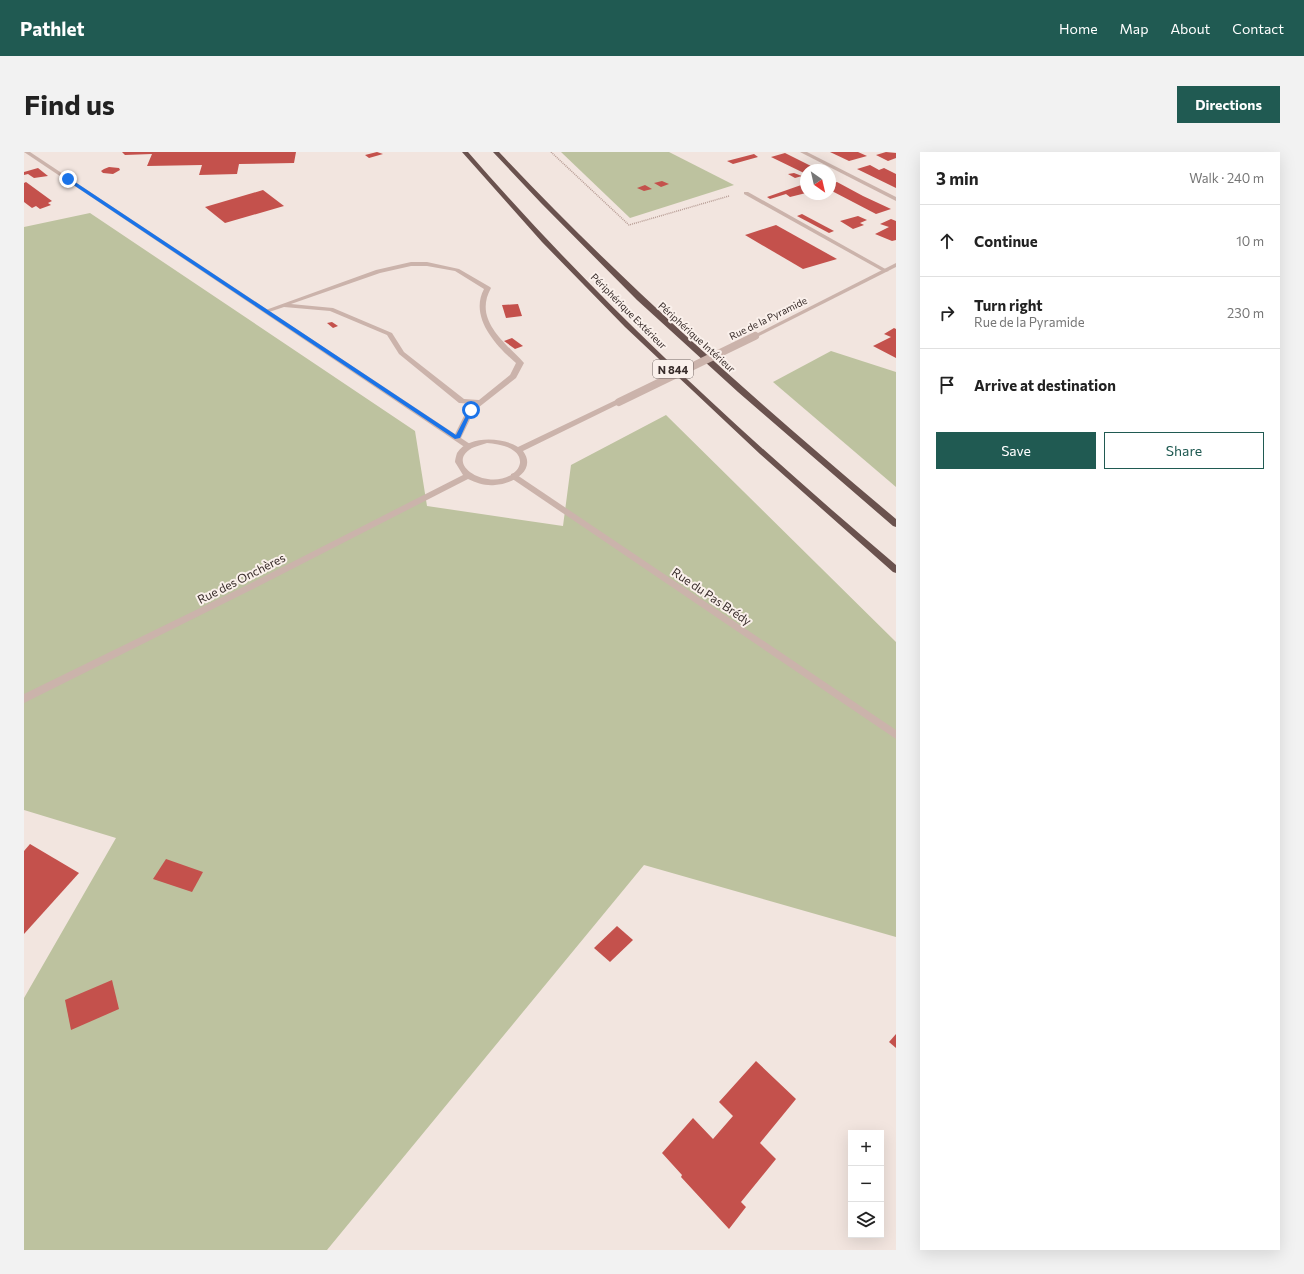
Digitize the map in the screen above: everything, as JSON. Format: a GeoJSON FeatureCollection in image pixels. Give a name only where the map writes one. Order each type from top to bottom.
{"type":"FeatureCollection","features":[{"type":"Feature","properties":{"kind":"highway","name":"Périphérique Extérieur"},"geometry":{"type":"LineString","coordinates":[[465,152],[527,221],[616,315],[738,430],[896,570]]}},
{"type":"Feature","properties":{"kind":"highway","name":"Périphérique Intérieur"},"geometry":{"type":"LineString","coordinates":[[496,152],[573,232],[665,322],[759,407],[896,524]]}},
{"type":"Feature","properties":{"kind":"street"},"geometry":{"type":"LineString","coordinates":[[26,152],[469,446]]}},
{"type":"Feature","properties":{"kind":"street"},"geometry":{"type":"LineString","coordinates":[[803,152],[896,199]]}},
{"type":"Feature","properties":{"kind":"street"},"geometry":{"type":"LineString","coordinates":[[746,193],[886,271]]}},
{"type":"Feature","properties":{"kind":"street"},"geometry":{"type":"LineString","coordinates":[[266,311],[378,271],[411,264],[427,264],[457,270],[488,288],[483,300],[485,321],[507,353],[520,363],[513,376],[471,410],[457,438]]}},
{"type":"Feature","properties":{"kind":"street","name":"Rue de la Pyramide"},"geometry":{"type":"LineString","coordinates":[[518,450],[755,336],[896,265]]}},
{"type":"Feature","properties":{"kind":"street"},"geometry":{"type":"LineString","coordinates":[[281,305],[310,306],[331,309],[390,334],[401,353],[462,401],[481,402]]}},
{"type":"Feature","properties":{"kind":"street"},"geometry":{"type":"LineString","coordinates":[[486,441],[509,444],[518,450],[524,461],[523,466],[514,476],[504,481],[482,481],[467,476],[459,466],[458,460],[463,450],[469,446],[486,441]]}},
{"type":"Feature","properties":{"kind":"street","name":"Rue des Onchères"},"geometry":{"type":"LineString","coordinates":[[24,699],[246,589],[467,476]]}},
{"type":"Feature","properties":{"kind":"street","name":"Rue du Pas Brédy"},"geometry":{"type":"LineString","coordinates":[[514,476],[896,735]]}},
{"type":"Feature","properties":{"kind":"path"},"geometry":{"type":"LineString","coordinates":[[551,152],[629,225],[746,193]]}},
{"type":"Feature","properties":{"kind":"green space"},"geometry":{"type":"Polygon","coordinates":[[[561,152],[669,152],[734,185],[630,218],[561,152]]]}},
{"type":"Feature","properties":{"kind":"green space"},"geometry":{"type":"Polygon","coordinates":[[[90,213],[415,431],[427,506],[563,526],[571,465],[666,415],[896,642],[896,937],[644,865],[327,1250],[24,1250],[24,998],[116,838],[24,810],[24,227],[90,213]]]}},
{"type":"Feature","properties":{"kind":"green space"},"geometry":{"type":"Polygon","coordinates":[[[831,351],[896,372],[896,487],[773,382],[831,351]]]}},
{"type":"Feature","properties":{"kind":"building"},"geometry":{"type":"Polygon","coordinates":[[[122,152],[296,152],[294,163],[239,164],[237,174],[199,175],[202,165],[147,166],[152,154],[125,155],[122,152]]]}},
{"type":"Feature","properties":{"kind":"building"},"geometry":{"type":"Polygon","coordinates":[[[377,152],[383,154],[369,158],[365,155],[377,152]]]}},
{"type":"Feature","properties":{"kind":"building"},"geometry":{"type":"Polygon","coordinates":[[[830,152],[858,152],[867,156],[849,161],[830,152]]]}},
{"type":"Feature","properties":{"kind":"building"},"geometry":{"type":"Polygon","coordinates":[[[886,152],[896,153],[896,158],[888,161],[876,155],[886,152]]]}},
{"type":"Feature","properties":{"kind":"building"},"geometry":{"type":"Polygon","coordinates":[[[785,153],[807,164],[800,164],[800,171],[771,157],[785,153]]]}},
{"type":"Feature","properties":{"kind":"building"},"geometry":{"type":"Polygon","coordinates":[[[754,154],[758,157],[733,164],[727,161],[754,154]]]}},
{"type":"Feature","properties":{"kind":"building"},"geometry":{"type":"Polygon","coordinates":[[[870,165],[879,170],[884,168],[896,174],[896,188],[857,169],[870,165]]]}},
{"type":"Feature","properties":{"kind":"building"},"geometry":{"type":"Polygon","coordinates":[[[109,167],[119,168],[120,170],[113,174],[103,173],[101,171],[109,167]]]}},
{"type":"Feature","properties":{"kind":"building"},"geometry":{"type":"Polygon","coordinates":[[[38,168],[48,176],[34,178],[28,174],[24,175],[24,172],[38,168]]]}},
{"type":"Feature","properties":{"kind":"building"},"geometry":{"type":"Polygon","coordinates":[[[794,173],[800,177],[795,178],[788,174],[794,173]]]}},
{"type":"Feature","properties":{"kind":"building"},"geometry":{"type":"Polygon","coordinates":[[[662,181],[669,184],[661,187],[654,183],[662,181]]]}},
{"type":"Feature","properties":{"kind":"building"},"geometry":{"type":"Polygon","coordinates":[[[26,182],[52,201],[48,203],[51,205],[40,209],[36,206],[32,208],[24,202],[24,183],[26,182]]]}},
{"type":"Feature","properties":{"kind":"building"},"geometry":{"type":"Polygon","coordinates":[[[836,182],[891,209],[876,214],[836,193],[836,182]]]}},
{"type":"Feature","properties":{"kind":"building"},"geometry":{"type":"Polygon","coordinates":[[[645,185],[652,189],[644,191],[637,188],[645,185]]]}},
{"type":"Feature","properties":{"kind":"building"},"geometry":{"type":"Polygon","coordinates":[[[800,185],[800,194],[790,197],[786,194],[770,199],[767,197],[800,185]]]}},
{"type":"Feature","properties":{"kind":"building"},"geometry":{"type":"Polygon","coordinates":[[[263,190],[284,206],[225,223],[205,207],[263,190]]]}},
{"type":"Feature","properties":{"kind":"building"},"geometry":{"type":"Polygon","coordinates":[[[802,214],[834,231],[829,233],[797,216],[802,214]]]}},
{"type":"Feature","properties":{"kind":"building"},"geometry":{"type":"Polygon","coordinates":[[[858,216],[867,220],[860,223],[864,225],[853,229],[840,221],[858,216]]]}},
{"type":"Feature","properties":{"kind":"building"},"geometry":{"type":"Polygon","coordinates":[[[891,219],[896,221],[896,240],[892,241],[875,234],[889,227],[880,224],[891,219]]]}},
{"type":"Feature","properties":{"kind":"building"},"geometry":{"type":"Polygon","coordinates":[[[776,225],[837,259],[803,269],[745,235],[776,225]]]}},
{"type":"Feature","properties":{"kind":"building"},"geometry":{"type":"Polygon","coordinates":[[[518,304],[522,316],[506,318],[502,305],[518,304]]]}},
{"type":"Feature","properties":{"kind":"building"},"geometry":{"type":"Polygon","coordinates":[[[332,322],[338,326],[333,328],[327,323],[332,322]]]}},
{"type":"Feature","properties":{"kind":"building"},"geometry":{"type":"Polygon","coordinates":[[[894,328],[896,329],[896,358],[873,346],[891,337],[884,334],[894,328]]]}},
{"type":"Feature","properties":{"kind":"building"},"geometry":{"type":"Polygon","coordinates":[[[512,338],[523,346],[515,349],[504,341],[512,338]]]}},
{"type":"Feature","properties":{"kind":"building"},"geometry":{"type":"Polygon","coordinates":[[[30,844],[79,873],[24,934],[24,851],[30,844]]]}},
{"type":"Feature","properties":{"kind":"building"},"geometry":{"type":"Polygon","coordinates":[[[166,859],[203,872],[192,892],[153,879],[166,859]]]}},
{"type":"Feature","properties":{"kind":"building"},"geometry":{"type":"Polygon","coordinates":[[[617,926],[633,940],[610,962],[594,948],[617,926]]]}},
{"type":"Feature","properties":{"kind":"building"},"geometry":{"type":"Polygon","coordinates":[[[112,980],[119,1009],[71,1030],[65,1000],[112,980]]]}},
{"type":"Feature","properties":{"kind":"building"},"geometry":{"type":"Polygon","coordinates":[[[896,1034],[896,1048],[889,1042],[896,1034]]]}},
{"type":"Feature","properties":{"kind":"building"},"geometry":{"type":"Polygon","coordinates":[[[756,1061],[796,1099],[760,1143],[776,1159],[741,1202],[746,1207],[729,1229],[681,1177],[682,1175],[662,1153],[693,1118],[713,1139],[733,1116],[719,1102],[756,1061]]]}},
{"type":"Feature","properties":{"kind":"route"},"geometry":{"type":"LineString","coordinates":[[68,179],[345,365],[457,438],[471,410]]}}]}
